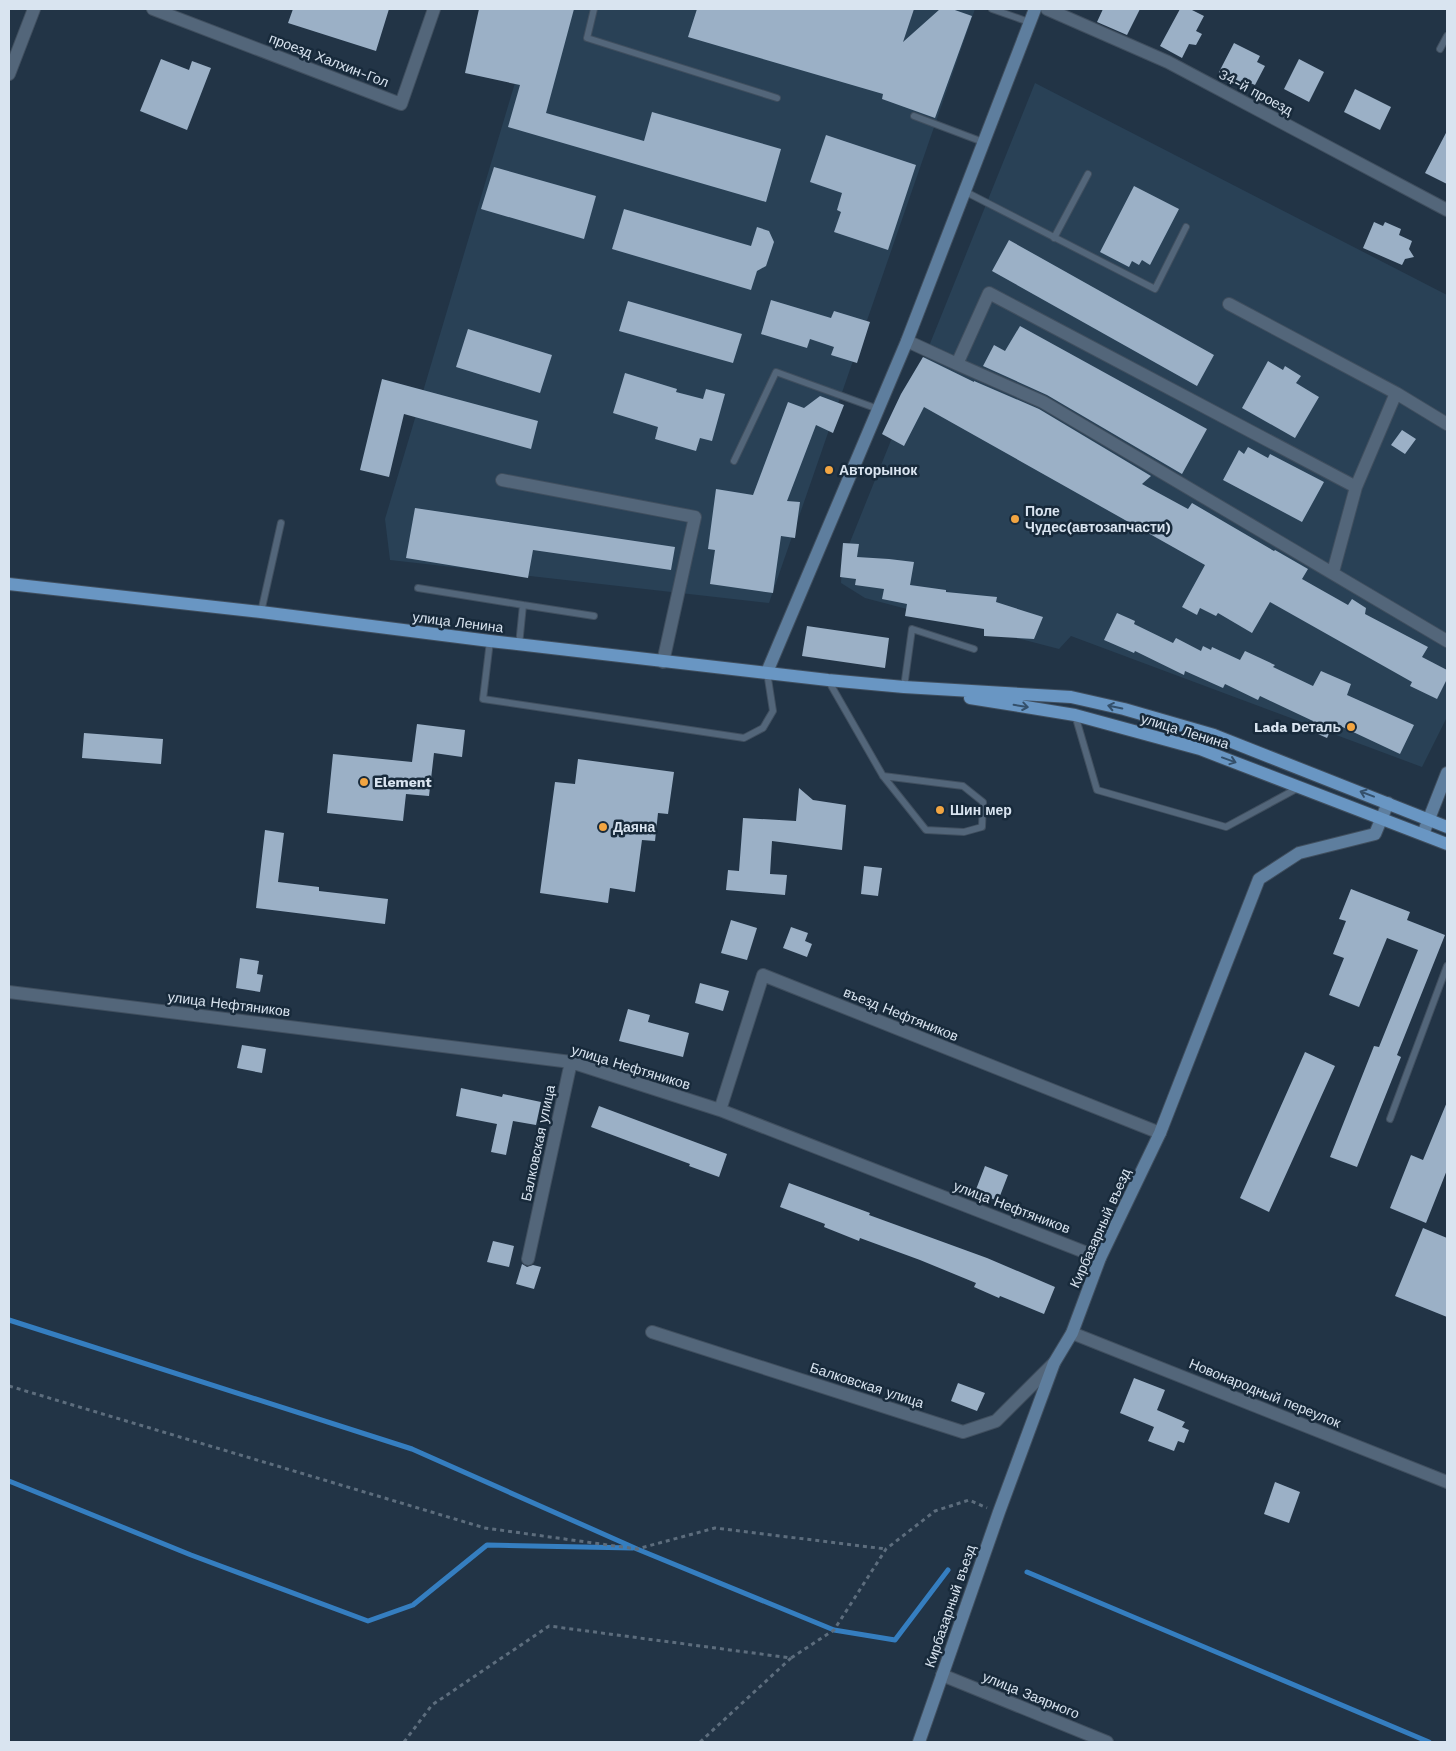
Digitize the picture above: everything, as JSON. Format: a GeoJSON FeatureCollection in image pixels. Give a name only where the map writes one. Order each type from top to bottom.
{"type":"FeatureCollection","features":[{"type":"Feature","properties":{"kind":"main road","name":"улица Ленина"},"geometry":{"type":"LineString","coordinates":[[9,584],[261,612],[520,645],[828,680],[904,687],[1071,697],[1124,708],[1214,735],[1447,827]]}},
{"type":"Feature","properties":{"kind":"main road","name":"улица Ленина"},"geometry":{"type":"LineString","coordinates":[[904,687],[1075,715],[1200,749],[1447,844]]}},
{"type":"Feature","properties":{"kind":"street"},"geometry":{"type":"LineString","coordinates":[[9,74],[34,9]]}},
{"type":"Feature","properties":{"kind":"street","name":"проезд Халхин-Гол"},"geometry":{"type":"LineString","coordinates":[[153,9],[401,104],[434,9]]}},
{"type":"Feature","properties":{"kind":"street"},"geometry":{"type":"LineString","coordinates":[[767,672],[907,341],[1034,9]]}},
{"type":"Feature","properties":{"kind":"street","name":"34-й проезд"},"geometry":{"type":"LineString","coordinates":[[1047,9],[1168,62],[1447,210]]}},
{"type":"Feature","properties":{"kind":"street"},"geometry":{"type":"LineString","coordinates":[[957,364],[989,293],[1356,487]]}},
{"type":"Feature","properties":{"kind":"street"},"geometry":{"type":"LineString","coordinates":[[1229,304],[1396,393],[1447,424]]}},
{"type":"Feature","properties":{"kind":"street"},"geometry":{"type":"LineString","coordinates":[[907,341],[1043,402],[1447,641]]}},
{"type":"Feature","properties":{"kind":"street"},"geometry":{"type":"LineString","coordinates":[[1333,572],[1356,487],[1396,393]]}},
{"type":"Feature","properties":{"kind":"street"},"geometry":{"type":"LineString","coordinates":[[502,480],[695,517],[663,662]]}},
{"type":"Feature","properties":{"kind":"street"},"geometry":{"type":"LineString","coordinates":[[1423,834],[1447,773]]}},
{"type":"Feature","properties":{"kind":"street","name":"Кирбазарный въезд"},"geometry":{"type":"LineString","coordinates":[[919,1742],[999,1512],[1054,1363],[1072,1333],[1100,1258],[1160,1133],[1259,879],[1299,853],[1375,834],[1388,803]]}},
{"type":"Feature","properties":{"kind":"street","name":"въезд Нефтяников"},"geometry":{"type":"LineString","coordinates":[[720,1110],[763,975],[1160,1133]]}},
{"type":"Feature","properties":{"kind":"street","name":"улица Нефтяников"},"geometry":{"type":"LineString","coordinates":[[9,992],[571,1062],[720,1110],[1100,1258]]}},
{"type":"Feature","properties":{"kind":"street","name":"Балковская улица"},"geometry":{"type":"LineString","coordinates":[[528,1259],[571,1062]]}},
{"type":"Feature","properties":{"kind":"street","name":"Балковская улица"},"geometry":{"type":"LineString","coordinates":[[652,1332],[963,1432],[996,1421],[1054,1363]]}},
{"type":"Feature","properties":{"kind":"street","name":"Новонародный переулок"},"geometry":{"type":"LineString","coordinates":[[1072,1333],[1447,1482]]}},
{"type":"Feature","properties":{"kind":"street","name":"улица Заярного"},"geometry":{"type":"LineString","coordinates":[[942,1674],[1107,1742]]}},
{"type":"Feature","properties":{"kind":"lane"},"geometry":{"type":"LineString","coordinates":[[594,9],[587,38],[777,98]]}},
{"type":"Feature","properties":{"kind":"lane"},"geometry":{"type":"LineString","coordinates":[[992,9],[1029,22]]}},
{"type":"Feature","properties":{"kind":"lane"},"geometry":{"type":"LineString","coordinates":[[1440,49],[1447,36]]}},
{"type":"Feature","properties":{"kind":"lane"},"geometry":{"type":"LineString","coordinates":[[914,116],[983,142]]}},
{"type":"Feature","properties":{"kind":"lane"},"geometry":{"type":"LineString","coordinates":[[1054,238],[1088,174]]}},
{"type":"Feature","properties":{"kind":"lane"},"geometry":{"type":"LineString","coordinates":[[964,191],[1155,289],[1186,227]]}},
{"type":"Feature","properties":{"kind":"lane"},"geometry":{"type":"LineString","coordinates":[[734,461],[776,372],[878,409]]}},
{"type":"Feature","properties":{"kind":"lane"},"geometry":{"type":"LineString","coordinates":[[261,612],[281,523]]}},
{"type":"Feature","properties":{"kind":"lane"},"geometry":{"type":"LineString","coordinates":[[418,588],[594,616]]}},
{"type":"Feature","properties":{"kind":"lane"},"geometry":{"type":"LineString","coordinates":[[520,645],[523,605]]}},
{"type":"Feature","properties":{"kind":"lane"},"geometry":{"type":"LineString","coordinates":[[904,687],[912,629],[974,650]]}},
{"type":"Feature","properties":{"kind":"lane"},"geometry":{"type":"LineString","coordinates":[[490,641],[483,699],[744,738],[763,728],[773,711],[767,672]]}},
{"type":"Feature","properties":{"kind":"lane"},"geometry":{"type":"LineString","coordinates":[[828,680],[883,776],[926,830],[964,832],[982,827],[983,802],[963,786],[883,776]]}},
{"type":"Feature","properties":{"kind":"lane"},"geometry":{"type":"LineString","coordinates":[[1075,715],[1097,790],[1226,827],[1300,786]]}},
{"type":"Feature","properties":{"kind":"lane"},"geometry":{"type":"LineString","coordinates":[[1390,1119],[1447,966]]}},
{"type":"Feature","properties":{"kind":"path"},"geometry":{"type":"LineString","coordinates":[[9,1386],[485,1528],[637,1548],[715,1528],[886,1549]]}},
{"type":"Feature","properties":{"kind":"path"},"geometry":{"type":"LineString","coordinates":[[700,1742],[791,1658],[834,1630],[886,1549],[935,1511],[969,1500],[999,1512]]}},
{"type":"Feature","properties":{"kind":"path"},"geometry":{"type":"LineString","coordinates":[[404,1742],[432,1705],[549,1626],[791,1658]]}},
{"type":"Feature","properties":{"kind":"shaded area"},"geometry":{"type":"Polygon","coordinates":[[[537,9],[975,9],[769,603],[390,560],[385,519],[537,9]]]}},
{"type":"Feature","properties":{"kind":"shaded area"},"geometry":{"type":"Polygon","coordinates":[[[1035,83],[1447,295],[1447,717],[1422,767],[1071,636],[1059,649],[865,598],[841,583],[842,562],[1035,83]]]}},
{"type":"Feature","properties":{"kind":"building"},"geometry":{"type":"Polygon","coordinates":[[[293,9],[389,9],[376,51],[288,23],[293,9]]]}},
{"type":"Feature","properties":{"kind":"building"},"geometry":{"type":"Polygon","coordinates":[[[479,9],[574,9],[546,113],[644,141],[652,112],[781,149],[766,202],[508,127],[520,85],[465,73],[479,9]]]}},
{"type":"Feature","properties":{"kind":"building"},"geometry":{"type":"Polygon","coordinates":[[[697,9],[914,9],[903,42],[940,9],[952,9],[972,16],[935,118],[882,99],[883,94],[688,37],[697,9]]]}},
{"type":"Feature","properties":{"kind":"building"},"geometry":{"type":"Polygon","coordinates":[[[1103,9],[1140,9],[1127,35],[1097,22],[1103,9]]]}},
{"type":"Feature","properties":{"kind":"building"},"geometry":{"type":"Polygon","coordinates":[[[1180,9],[1190,9],[1204,16],[1196,31],[1202,34],[1196,45],[1189,44],[1182,58],[1160,46],[1180,9]]]}},
{"type":"Feature","properties":{"kind":"building"},"geometry":{"type":"Polygon","coordinates":[[[1234,43],[1260,56],[1257,62],[1265,66],[1255,85],[1246,81],[1244,85],[1219,72],[1234,43]]]}},
{"type":"Feature","properties":{"kind":"building"},"geometry":{"type":"Polygon","coordinates":[[[161,59],[189,70],[192,61],[211,68],[187,130],[140,111],[161,59]]]}},
{"type":"Feature","properties":{"kind":"building"},"geometry":{"type":"Polygon","coordinates":[[[1299,59],[1324,72],[1309,102],[1284,89],[1299,59]]]}},
{"type":"Feature","properties":{"kind":"building"},"geometry":{"type":"Polygon","coordinates":[[[1355,89],[1391,107],[1380,130],[1344,112],[1355,89]]]}},
{"type":"Feature","properties":{"kind":"building"},"geometry":{"type":"Polygon","coordinates":[[[1447,131],[1447,184],[1425,173],[1447,131]]]}},
{"type":"Feature","properties":{"kind":"building"},"geometry":{"type":"Polygon","coordinates":[[[826,135],[916,165],[888,250],[834,232],[841,212],[837,210],[842,193],[810,182],[826,135]]]}},
{"type":"Feature","properties":{"kind":"building"},"geometry":{"type":"Polygon","coordinates":[[[494,167],[596,196],[584,239],[481,209],[494,167]]]}},
{"type":"Feature","properties":{"kind":"building"},"geometry":{"type":"Polygon","coordinates":[[[1134,186],[1179,209],[1150,265],[1142,260],[1139,265],[1132,261],[1129,267],[1100,252],[1134,186]]]}},
{"type":"Feature","properties":{"kind":"building"},"geometry":{"type":"Polygon","coordinates":[[[624,209],[751,246],[757,227],[769,231],[774,242],[766,266],[757,271],[751,290],[612,249],[624,209]]]}},
{"type":"Feature","properties":{"kind":"building"},"geometry":{"type":"Polygon","coordinates":[[[1374,222],[1383,226],[1385,222],[1401,229],[1399,235],[1412,241],[1409,249],[1414,257],[1405,259],[1402,265],[1363,248],[1374,222]]]}},
{"type":"Feature","properties":{"kind":"building"},"geometry":{"type":"Polygon","coordinates":[[[1009,240],[1214,355],[1197,386],[992,271],[1009,240]]]}},
{"type":"Feature","properties":{"kind":"building"},"geometry":{"type":"Polygon","coordinates":[[[771,300],[831,318],[834,311],[870,322],[857,363],[831,355],[834,347],[810,339],[807,348],[761,334],[771,300]]]}},
{"type":"Feature","properties":{"kind":"building"},"geometry":{"type":"Polygon","coordinates":[[[628,301],[742,334],[733,363],[619,331],[628,301]]]}},
{"type":"Feature","properties":{"kind":"building"},"geometry":{"type":"Polygon","coordinates":[[[1020,326],[1207,429],[1182,474],[1047,395],[983,366],[994,345],[1005,351],[1020,326]]]}},
{"type":"Feature","properties":{"kind":"building"},"geometry":{"type":"Polygon","coordinates":[[[468,329],[552,355],[540,393],[456,367],[468,329]]]}},
{"type":"Feature","properties":{"kind":"building"},"geometry":{"type":"Polygon","coordinates":[[[923,357],[974,382],[1039,409],[1151,476],[1142,484],[1188,509],[1192,503],[1275,550],[1308,569],[1302,579],[1348,605],[1352,599],[1366,608],[1365,614],[1428,647],[1422,657],[1447,670],[1447,679],[1437,699],[1410,686],[1412,682],[1270,602],[1252,633],[1218,613],[1216,616],[1200,608],[1197,615],[1182,607],[1205,565],[924,407],[904,446],[882,434],[901,394],[923,357]]]}},
{"type":"Feature","properties":{"kind":"building"},"geometry":{"type":"Polygon","coordinates":[[[1268,361],[1283,370],[1285,366],[1301,376],[1296,383],[1319,397],[1295,438],[1242,408],[1268,361]]]}},
{"type":"Feature","properties":{"kind":"building"},"geometry":{"type":"Polygon","coordinates":[[[625,373],[677,389],[676,392],[703,399],[706,389],[725,394],[712,441],[700,438],[696,451],[655,439],[658,427],[613,413],[625,373]]]}},
{"type":"Feature","properties":{"kind":"building"},"geometry":{"type":"Polygon","coordinates":[[[382,379],[538,421],[531,449],[404,414],[389,477],[360,470],[382,379]]]}},
{"type":"Feature","properties":{"kind":"building"},"geometry":{"type":"Polygon","coordinates":[[[820,396],[844,405],[833,433],[816,425],[787,501],[800,502],[795,538],[781,536],[773,593],[710,584],[715,550],[708,549],[716,489],[753,495],[788,402],[804,408],[820,396]]]}},
{"type":"Feature","properties":{"kind":"building"},"geometry":{"type":"Polygon","coordinates":[[[1402,430],[1416,439],[1405,454],[1391,445],[1402,430]]]}},
{"type":"Feature","properties":{"kind":"building"},"geometry":{"type":"Polygon","coordinates":[[[1248,447],[1268,458],[1270,454],[1324,482],[1302,522],[1223,480],[1239,450],[1244,454],[1248,447]]]}},
{"type":"Feature","properties":{"kind":"building"},"geometry":{"type":"Polygon","coordinates":[[[415,508],[675,547],[671,570],[533,550],[528,578],[406,558],[415,508]]]}},
{"type":"Feature","properties":{"kind":"building"},"geometry":{"type":"Polygon","coordinates":[[[843,543],[859,544],[857,557],[914,562],[910,585],[946,590],[946,592],[997,597],[996,602],[1043,617],[1034,639],[984,636],[984,629],[905,616],[907,604],[882,599],[884,589],[855,585],[856,579],[840,577],[843,543]]]}},
{"type":"Feature","properties":{"kind":"building"},"geometry":{"type":"Polygon","coordinates":[[[1117,613],[1135,621],[1134,624],[1173,643],[1176,638],[1201,651],[1203,646],[1211,650],[1212,647],[1240,660],[1245,651],[1313,686],[1321,671],[1351,684],[1347,695],[1414,725],[1400,754],[1334,723],[1327,738],[1309,730],[1313,721],[1260,696],[1258,700],[1225,684],[1223,688],[1185,671],[1184,675],[1135,651],[1134,653],[1104,640],[1117,613]]]}},
{"type":"Feature","properties":{"kind":"building"},"geometry":{"type":"Polygon","coordinates":[[[807,626],[889,638],[885,668],[802,656],[807,626]]]}},
{"type":"Feature","properties":{"kind":"building"},"geometry":{"type":"Polygon","coordinates":[[[417,724],[465,730],[462,757],[434,753],[429,796],[406,794],[403,821],[327,813],[333,754],[412,762],[417,724]]]}},
{"type":"Feature","properties":{"kind":"building"},"geometry":{"type":"Polygon","coordinates":[[[84,733],[163,739],[161,764],[82,758],[84,733]]]}},
{"type":"Feature","properties":{"kind":"building","name":"Даяна"},"geometry":{"type":"Polygon","coordinates":[[[578,759],[674,772],[668,814],[658,813],[655,841],[642,840],[635,892],[610,888],[608,903],[540,893],[555,782],[575,784],[578,759]]]}},
{"type":"Feature","properties":{"kind":"building"},"geometry":{"type":"Polygon","coordinates":[[[799,788],[813,800],[846,805],[842,850],[772,841],[770,874],[787,875],[785,895],[726,890],[728,870],[739,871],[743,818],[796,821],[799,788]]]}},
{"type":"Feature","properties":{"kind":"building"},"geometry":{"type":"Polygon","coordinates":[[[265,830],[284,833],[278,882],[319,887],[319,891],[388,899],[385,924],[256,908],[265,830]]]}},
{"type":"Feature","properties":{"kind":"building"},"geometry":{"type":"Polygon","coordinates":[[[864,866],[882,868],[878,896],[861,894],[864,866]]]}},
{"type":"Feature","properties":{"kind":"building"},"geometry":{"type":"Polygon","coordinates":[[[1351,889],[1410,912],[1407,920],[1445,935],[1397,1055],[1401,1057],[1357,1167],[1330,1157],[1374,1046],[1379,1047],[1418,950],[1387,938],[1359,1007],[1329,995],[1344,958],[1333,954],[1346,921],[1339,919],[1351,889]]]}},
{"type":"Feature","properties":{"kind":"building"},"geometry":{"type":"Polygon","coordinates":[[[731,920],[757,928],[747,960],[721,953],[731,920]]]}},
{"type":"Feature","properties":{"kind":"building"},"geometry":{"type":"Polygon","coordinates":[[[791,927],[808,933],[805,941],[812,944],[807,957],[783,948],[791,927]]]}},
{"type":"Feature","properties":{"kind":"building"},"geometry":{"type":"Polygon","coordinates":[[[240,958],[259,961],[257,974],[263,975],[260,992],[236,988],[240,958]]]}},
{"type":"Feature","properties":{"kind":"building"},"geometry":{"type":"Polygon","coordinates":[[[700,983],[729,991],[723,1011],[695,1003],[700,983]]]}},
{"type":"Feature","properties":{"kind":"building"},"geometry":{"type":"Polygon","coordinates":[[[628,1009],[650,1015],[648,1022],[689,1033],[683,1057],[619,1041],[628,1009]]]}},
{"type":"Feature","properties":{"kind":"building"},"geometry":{"type":"Polygon","coordinates":[[[242,1045],[266,1049],[262,1073],[237,1068],[242,1045]]]}},
{"type":"Feature","properties":{"kind":"building"},"geometry":{"type":"Polygon","coordinates":[[[1305,1052],[1335,1066],[1269,1212],[1240,1198],[1305,1052]]]}},
{"type":"Feature","properties":{"kind":"building"},"geometry":{"type":"Polygon","coordinates":[[[461,1088],[502,1097],[503,1094],[541,1102],[536,1125],[513,1121],[506,1155],[491,1152],[497,1124],[456,1116],[461,1088]]]}},
{"type":"Feature","properties":{"kind":"building"},"geometry":{"type":"Polygon","coordinates":[[[1447,1102],[1447,1170],[1426,1223],[1390,1208],[1411,1155],[1423,1160],[1447,1102]]]}},
{"type":"Feature","properties":{"kind":"building"},"geometry":{"type":"Polygon","coordinates":[[[599,1106],[727,1154],[719,1177],[689,1166],[690,1164],[591,1127],[599,1106]]]}},
{"type":"Feature","properties":{"kind":"building"},"geometry":{"type":"Polygon","coordinates":[[[985,1166],[1008,1175],[998,1201],[975,1192],[985,1166]]]}},
{"type":"Feature","properties":{"kind":"building"},"geometry":{"type":"Polygon","coordinates":[[[789,1183],[870,1213],[869,1215],[987,1258],[1055,1287],[1044,1314],[1000,1296],[999,1298],[974,1287],[976,1283],[920,1260],[860,1238],[859,1241],[824,1227],[825,1224],[780,1207],[789,1183]]]}},
{"type":"Feature","properties":{"kind":"building"},"geometry":{"type":"Polygon","coordinates":[[[1423,1228],[1447,1238],[1447,1317],[1395,1296],[1423,1228]]]}},
{"type":"Feature","properties":{"kind":"building"},"geometry":{"type":"Polygon","coordinates":[[[493,1241],[514,1246],[509,1267],[487,1262],[493,1241]]]}},
{"type":"Feature","properties":{"kind":"building"},"geometry":{"type":"Polygon","coordinates":[[[522,1264],[527,1267],[533,1265],[541,1267],[534,1289],[516,1284],[522,1264]]]}},
{"type":"Feature","properties":{"kind":"building"},"geometry":{"type":"Polygon","coordinates":[[[1134,1378],[1165,1390],[1157,1410],[1185,1422],[1182,1427],[1189,1430],[1184,1443],[1178,1441],[1174,1451],[1148,1441],[1154,1427],[1120,1413],[1134,1378]]]}},
{"type":"Feature","properties":{"kind":"building"},"geometry":{"type":"Polygon","coordinates":[[[958,1383],[985,1393],[977,1411],[951,1401],[958,1383]]]}},
{"type":"Feature","properties":{"kind":"building"},"geometry":{"type":"Polygon","coordinates":[[[1275,1482],[1300,1492],[1289,1523],[1264,1514],[1275,1482]]]}},
{"type":"Feature","properties":{"kind":"waterway"},"geometry":{"type":"LineString","coordinates":[[9,1320],[412,1449],[637,1549],[834,1630],[895,1640],[948,1570]]}},
{"type":"Feature","properties":{"kind":"waterway"},"geometry":{"type":"LineString","coordinates":[[9,1481],[191,1555],[368,1621],[413,1605],[487,1545],[633,1548]]}},
{"type":"Feature","properties":{"kind":"waterway"},"geometry":{"type":"LineString","coordinates":[[1027,1572],[1429,1742]]}},
{"type":"Feature","properties":{"kind":"place","name":"Авторынок"},"geometry":{"type":"Point","coordinates":[829,470]}},
{"type":"Feature","properties":{"kind":"place","name":"Поле Чудес(автозапчасти)"},"geometry":{"type":"Point","coordinates":[1015,519]}},
{"type":"Feature","properties":{"kind":"place","name":"Lada Dеталь"},"geometry":{"type":"Point","coordinates":[1351,727]}},
{"type":"Feature","properties":{"kind":"place","name":"Element"},"geometry":{"type":"Point","coordinates":[364,782]}},
{"type":"Feature","properties":{"kind":"place","name":"Шин мер"},"geometry":{"type":"Point","coordinates":[940,810]}},
{"type":"Feature","properties":{"kind":"place","name":"Даяна"},"geometry":{"type":"Point","coordinates":[603,827]}}]}
